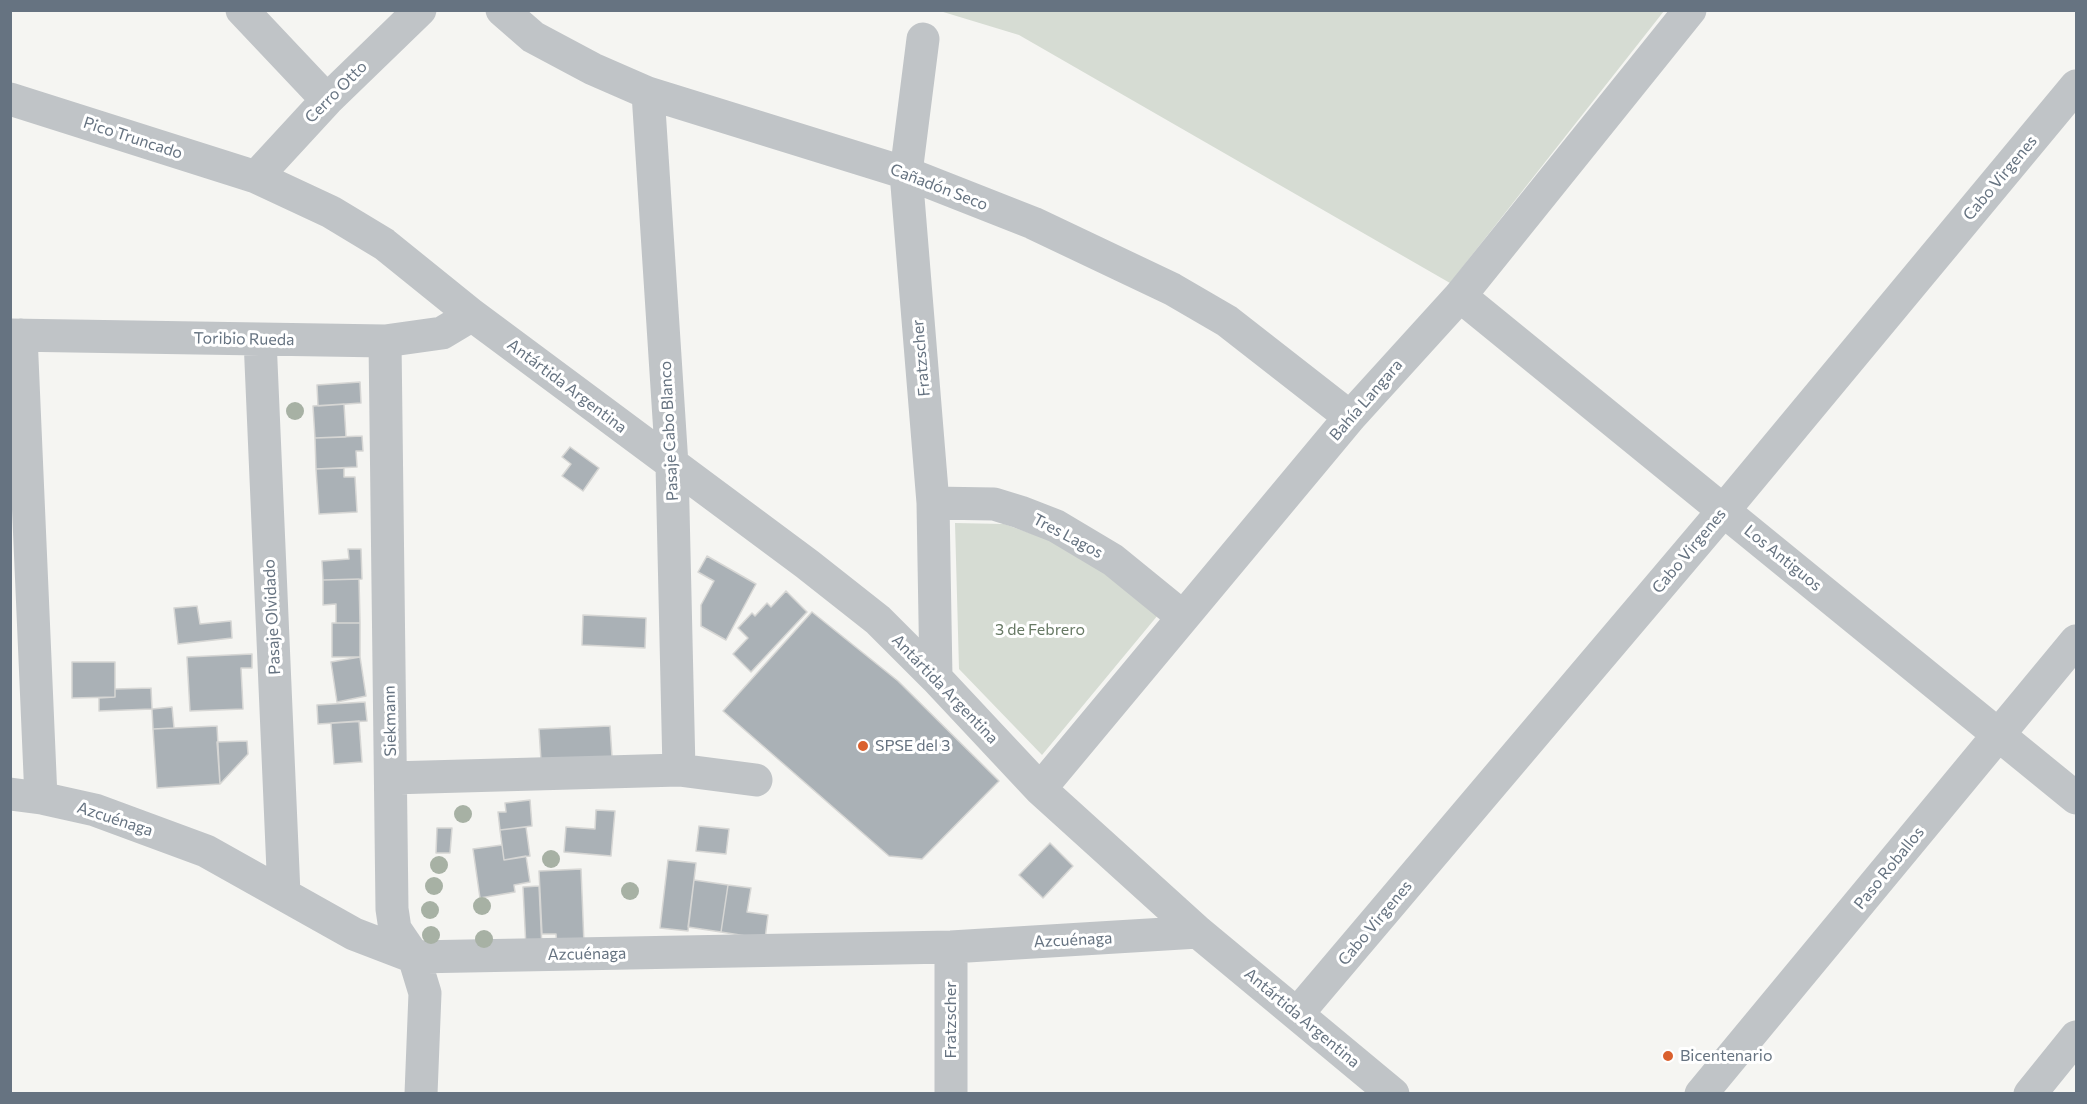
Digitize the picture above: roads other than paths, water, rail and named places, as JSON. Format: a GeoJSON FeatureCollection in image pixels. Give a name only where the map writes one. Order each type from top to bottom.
{"type":"FeatureCollection","features":[{"type":"Feature","properties":{"kind":"street"},"geometry":{"type":"LineString","coordinates":[[242,10],[327,100]]}},
{"type":"Feature","properties":{"kind":"street","name":"Cerro Otto"},"geometry":{"type":"LineString","coordinates":[[256,177],[327,100],[420,10]]}},
{"type":"Feature","properties":{"kind":"street","name":"Cañadón Seco"},"geometry":{"type":"LineString","coordinates":[[502,10],[533,37],[593,69],[648,93],[906,173],[1033,223],[1172,289],[1227,321],[1350,417]]}},
{"type":"Feature","properties":{"kind":"street","name":"Bahía Langara"},"geometry":{"type":"LineString","coordinates":[[1040,789],[1350,417],[1460,296],[1690,10]]}},
{"type":"Feature","properties":{"kind":"street","name":"Fratzscher"},"geometry":{"type":"LineString","coordinates":[[923,39],[906,173],[933,503],[936,678]]}},
{"type":"Feature","properties":{"kind":"street","name":"Cabo Virgenes"},"geometry":{"type":"LineString","coordinates":[[1297,1014],[1724,510],[2076,86]]}},
{"type":"Feature","properties":{"kind":"street","name":"Pasaje Cabo Blanco"},"geometry":{"type":"LineString","coordinates":[[648,93],[672,465],[679,770]]}},
{"type":"Feature","properties":{"kind":"street","name":"Pico Truncado"},"geometry":{"type":"LineString","coordinates":[[10,99],[256,177],[331,212],[384,244],[472,315]]}},
{"type":"Feature","properties":{"kind":"street","name":"Los Antiguos"},"geometry":{"type":"LineString","coordinates":[[1460,296],[2076,798]]}},
{"type":"Feature","properties":{"kind":"street","name":"Antártida Argentina"},"geometry":{"type":"LineString","coordinates":[[472,315],[807,564],[878,620],[1040,789],[1198,932],[1393,1094]]}},
{"type":"Feature","properties":{"kind":"street","name":"Toribio Rueda"},"geometry":{"type":"LineString","coordinates":[[16,335],[385,341],[442,333],[472,315]]}},
{"type":"Feature","properties":{"kind":"street"},"geometry":{"type":"LineString","coordinates":[[16,335],[26,796]]}},
{"type":"Feature","properties":{"kind":"street","name":"Pasaje Olvidado"},"geometry":{"type":"LineString","coordinates":[[260,339],[284,894]]}},
{"type":"Feature","properties":{"kind":"street","name":"Siekmann"},"geometry":{"type":"LineString","coordinates":[[385,341],[392,909],[395,929],[414,957],[425,993],[421,1094]]}},
{"type":"Feature","properties":{"kind":"street","name":"Tres Lagos"},"geometry":{"type":"LineString","coordinates":[[933,503],[994,504],[1056,526],[1113,560],[1183,617]]}},
{"type":"Feature","properties":{"kind":"street","name":"Paso Roballos"},"geometry":{"type":"LineString","coordinates":[[1701,1094],[2076,641]]}},
{"type":"Feature","properties":{"kind":"street"},"geometry":{"type":"LineString","coordinates":[[391,778],[679,770],[756,780]]}},
{"type":"Feature","properties":{"kind":"street","name":"Azcuénaga"},"geometry":{"type":"LineString","coordinates":[[26,796],[94,810],[206,851],[354,934],[414,957],[951,947],[1198,932]]}},
{"type":"Feature","properties":{"kind":"street","name":"Fratzscher"},"geometry":{"type":"LineString","coordinates":[[951,947],[951,1094]]}},
{"type":"Feature","properties":{"kind":"street"},"geometry":{"type":"LineString","coordinates":[[2030,1094],[2076,1037]]}},
{"type":"Feature","properties":{"kind":"place","name":"SPSE del 3"},"geometry":{"type":"Point","coordinates":[863,746]}},
{"type":"Feature","properties":{"kind":"place","name":"Bicentenario"},"geometry":{"type":"Point","coordinates":[1668,1056]}},
{"type":"Feature","properties":{"kind":"park label","name":"3 de Febrero"},"geometry":{"type":"Point","coordinates":[1040,630]}}]}
